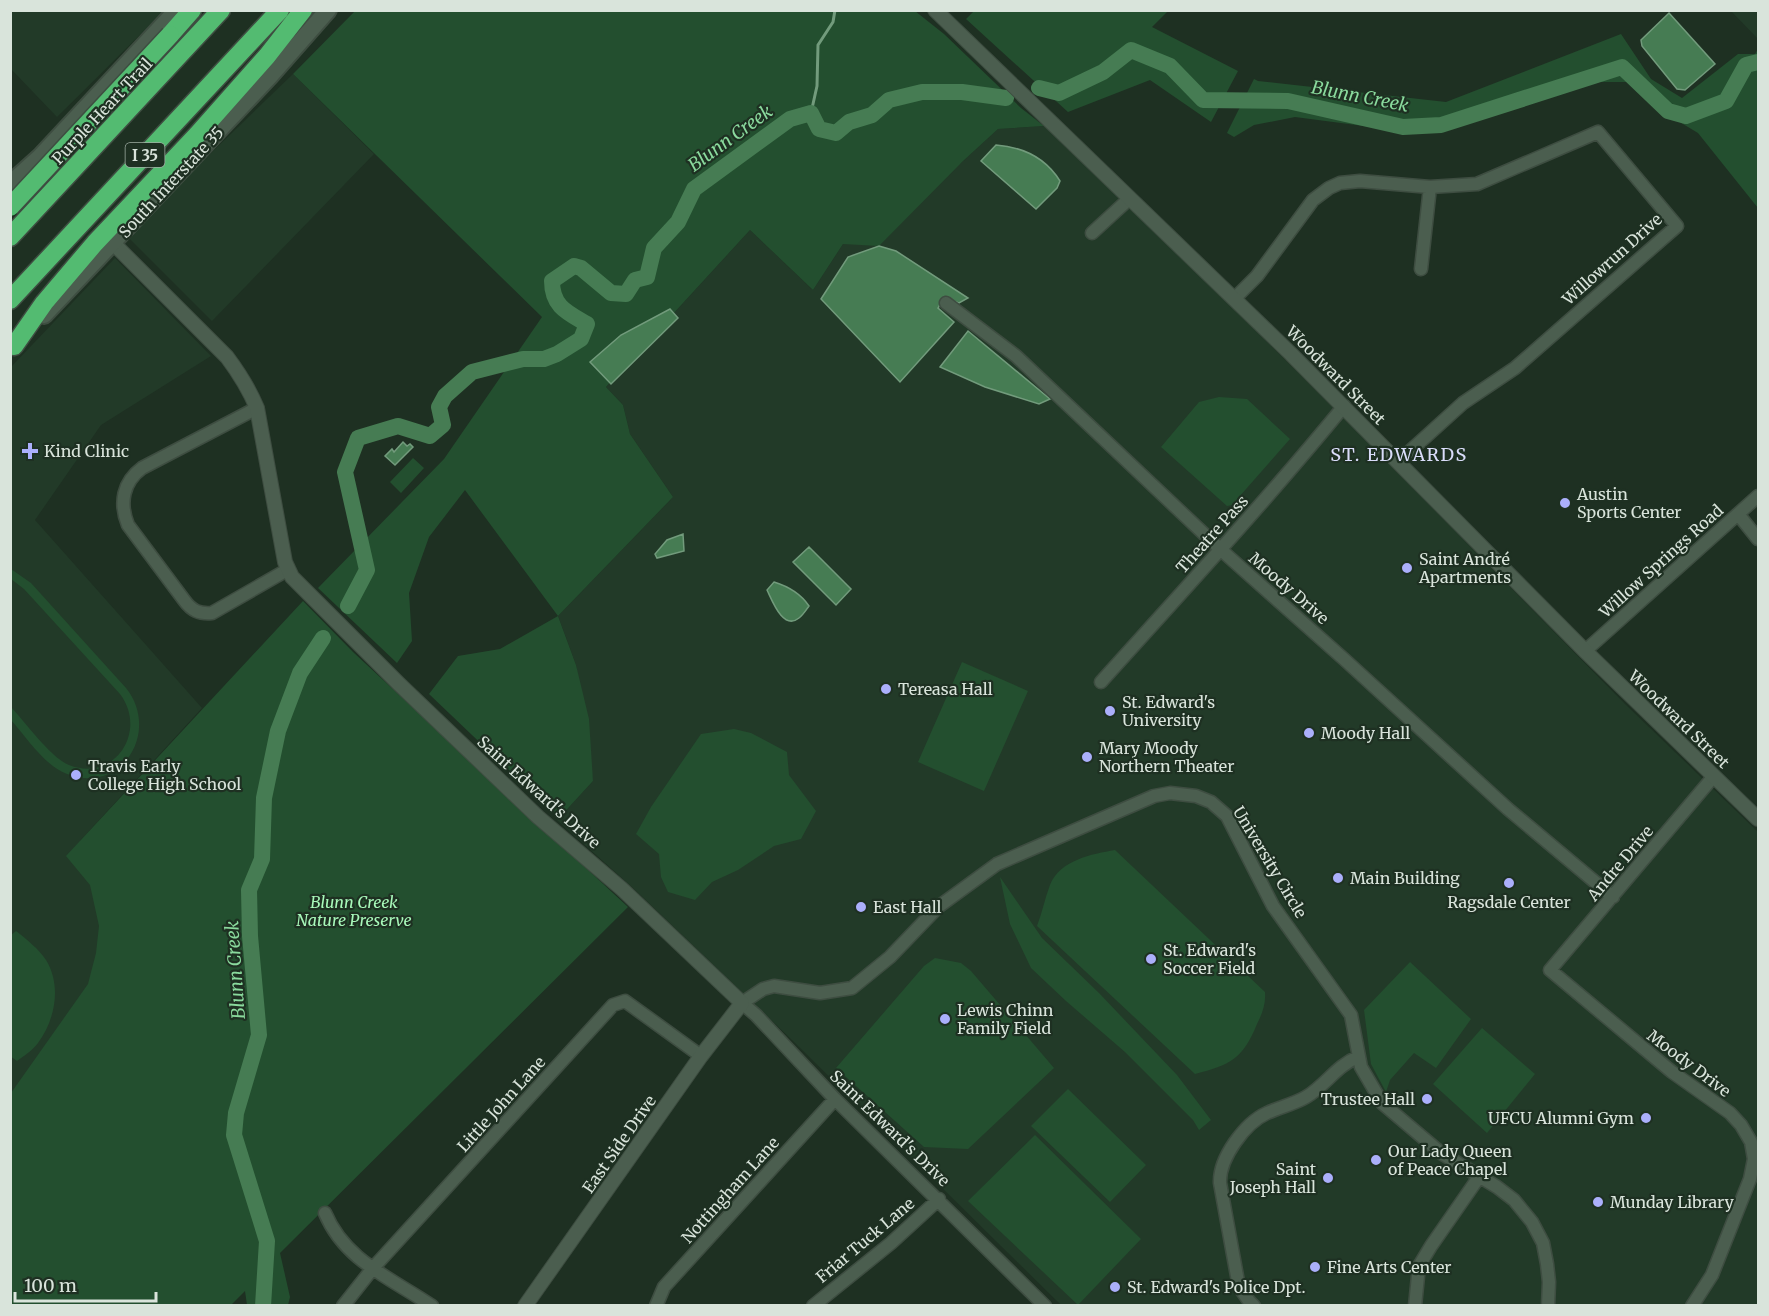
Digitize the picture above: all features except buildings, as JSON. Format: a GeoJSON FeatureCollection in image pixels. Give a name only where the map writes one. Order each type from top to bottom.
{"type":"FeatureCollection","features":[{"type":"Feature","properties":{"kind":"highway"},"geometry":{"type":"LineString","coordinates":[[10,207],[192,10]]}},
{"type":"Feature","properties":{"kind":"highway","name":"Purple Heart Trail"},"geometry":{"type":"LineString","coordinates":[[10,237],[221,10]]}},
{"type":"Feature","properties":{"kind":"highway","name":"I 35"},"geometry":{"type":"LineString","coordinates":[[10,300],[280,10]]}},
{"type":"Feature","properties":{"kind":"highway"},"geometry":{"type":"LineString","coordinates":[[12,348],[44,303],[95,243],[197,135],[267,56],[303,10]]}},
{"type":"Feature","properties":{"kind":"highway"},"geometry":{"type":"LineString","coordinates":[[10,196],[115,105],[156,82]]}},
{"type":"Feature","properties":{"kind":"main road"},"geometry":{"type":"LineString","coordinates":[[10,184],[73,123],[177,10]]}},
{"type":"Feature","properties":{"kind":"main road","name":"South Interstate 35"},"geometry":{"type":"LineString","coordinates":[[12,348],[270,76],[328,10]]}},
{"type":"Feature","properties":{"kind":"street","name":"Woodward Street"},"geometry":{"type":"LineString","coordinates":[[935,10],[1344,405],[1585,651],[1758,819]]}},
{"type":"Feature","properties":{"kind":"street","name":"Willowrun Drive"},"geometry":{"type":"LineString","coordinates":[[1234,298],[1257,276],[1313,200],[1329,188],[1340,183],[1360,181],[1430,187],[1477,184],[1599,132],[1677,226],[1515,368],[1463,404],[1399,461]]}},
{"type":"Feature","properties":{"kind":"street"},"geometry":{"type":"LineString","coordinates":[[1420,269],[1430,187]]}},
{"type":"Feature","properties":{"kind":"street"},"geometry":{"type":"LineString","coordinates":[[1092,233],[1129,199]]}},
{"type":"Feature","properties":{"kind":"street"},"geometry":{"type":"LineString","coordinates":[[113,243],[227,357],[240,374],[257,408],[287,570],[212,613],[197,613],[189,608],[128,525],[124,515],[126,486],[134,474],[142,468],[257,408]]}},
{"type":"Feature","properties":{"kind":"street","name":"Moody Drive"},"geometry":{"type":"LineString","coordinates":[[946,303],[1016,356],[1220,549],[1508,809],[1613,897]]}},
{"type":"Feature","properties":{"kind":"street","name":"Theatre Pass"},"geometry":{"type":"LineString","coordinates":[[1101,682],[1291,471],[1344,405]]}},
{"type":"Feature","properties":{"kind":"street","name":"Willow Springs Road"},"geometry":{"type":"LineString","coordinates":[[1585,651],[1758,496]]}},
{"type":"Feature","properties":{"kind":"street"},"geometry":{"type":"LineString","coordinates":[[1738,514],[1758,539]]}},
{"type":"Feature","properties":{"kind":"street","name":"Saint Edward's Drive"},"geometry":{"type":"LineString","coordinates":[[287,570],[332,619],[530,809],[622,889],[756,1015],[835,1099],[939,1199],[1036,1303]]}},
{"type":"Feature","properties":{"kind":"street","name":"Andre Drive"},"geometry":{"type":"LineString","coordinates":[[1550,970],[1714,776]]}},
{"type":"Feature","properties":{"kind":"street","name":"University Circle"},"geometry":{"type":"LineString","coordinates":[[742,1003],[763,989],[774,987],[820,993],[852,988],[890,957],[938,907],[998,864],[1154,796],[1170,793],[1196,796],[1211,802],[1227,816],[1273,906],[1351,1016],[1356,1034],[1358,1057],[1369,1083],[1382,1103],[1441,1153],[1514,1200],[1532,1222],[1543,1243],[1550,1282],[1548,1305]]}},
{"type":"Feature","properties":{"kind":"street","name":"Moody Drive"},"geometry":{"type":"LineString","coordinates":[[1550,970],[1672,1072],[1730,1113],[1741,1125],[1751,1142],[1754,1159],[1750,1179],[1712,1275],[1692,1305]]}},
{"type":"Feature","properties":{"kind":"street","name":"Little John Lane"},"geometry":{"type":"LineString","coordinates":[[343,1305],[373,1268],[613,1005],[626,1001],[701,1056]]}},
{"type":"Feature","properties":{"kind":"street","name":"East Side Drive"},"geometry":{"type":"LineString","coordinates":[[525,1305],[701,1056],[742,1003]]}},
{"type":"Feature","properties":{"kind":"street"},"geometry":{"type":"LineString","coordinates":[[1254,1305],[1239,1287],[1220,1183],[1220,1171],[1225,1157],[1250,1124],[1265,1113],[1307,1096],[1349,1060],[1358,1057]]}},
{"type":"Feature","properties":{"kind":"street","name":"Nottingham Lane"},"geometry":{"type":"LineString","coordinates":[[656,1305],[664,1287],[835,1099]]}},
{"type":"Feature","properties":{"kind":"street"},"geometry":{"type":"LineString","coordinates":[[1415,1305],[1419,1266],[1479,1176]]}},
{"type":"Feature","properties":{"kind":"street","name":"Friar Tuck Lane"},"geometry":{"type":"LineString","coordinates":[[813,1305],[891,1243],[939,1199]]}},
{"type":"Feature","properties":{"kind":"street"},"geometry":{"type":"LineString","coordinates":[[325,1213],[339,1240],[351,1252],[432,1305]]}},
{"type":"Feature","properties":{"kind":"shaded area"},"geometry":{"type":"Polygon","coordinates":[[[11,11],[164,11],[57,117],[11,69],[11,11]]]}},
{"type":"Feature","properties":{"kind":"shaded area"},"geometry":{"type":"Polygon","coordinates":[[[1731,11],[1758,11],[1758,39],[1731,11]]]}},
{"type":"Feature","properties":{"kind":"shaded area"},"geometry":{"type":"Polygon","coordinates":[[[1669,13],[1715,64],[1685,90],[1677,89],[1642,46],[1641,40],[1669,13]]]}},
{"type":"Feature","properties":{"kind":"shaded area"},"geometry":{"type":"Polygon","coordinates":[[[293,74],[374,154],[212,321],[126,235],[293,74]]]}},
{"type":"Feature","properties":{"kind":"shaded area","name":"St. Edward's University"},"geometry":{"type":"Polygon","coordinates":[[[1044,126],[1231,306],[1625,704],[1758,832],[1758,1305],[1061,1305],[792,1040],[633,888],[557,820],[593,781],[576,665],[558,616],[673,497],[630,434],[623,405],[606,387],[750,230],[813,290],[843,244],[962,162],[998,129],[1044,126]]]}},
{"type":"Feature","properties":{"kind":"shaded area"},"geometry":{"type":"Polygon","coordinates":[[[996,145],[1015,148],[1032,155],[1047,166],[1060,181],[1057,188],[1036,209],[981,161],[996,145]]]}},
{"type":"Feature","properties":{"kind":"shaded area"},"geometry":{"type":"Polygon","coordinates":[[[879,246],[896,251],[968,298],[959,303],[944,298],[938,308],[954,322],[900,382],[821,299],[848,257],[879,246]]]}},
{"type":"Feature","properties":{"kind":"shaded area","name":"Travis Early College High School"},"geometry":{"type":"Polygon","coordinates":[[[115,258],[211,356],[101,425],[35,520],[202,708],[80,841],[166,937],[11,1105],[11,367],[115,258]]]}},
{"type":"Feature","properties":{"kind":"shaded area"},"geometry":{"type":"Polygon","coordinates":[[[670,309],[678,318],[611,384],[590,362],[621,335],[670,309]]]}},
{"type":"Feature","properties":{"kind":"shaded area"},"geometry":{"type":"Polygon","coordinates":[[[968,331],[1050,399],[1039,404],[985,387],[940,367],[968,331]]]}},
{"type":"Feature","properties":{"kind":"shaded area"},"geometry":{"type":"Polygon","coordinates":[[[403,442],[413,447],[395,465],[385,456],[392,449],[394,452],[403,442]]]}},
{"type":"Feature","properties":{"kind":"shaded area"},"geometry":{"type":"Polygon","coordinates":[[[683,534],[684,551],[657,558],[655,554],[667,540],[683,534]]]}},
{"type":"Feature","properties":{"kind":"shaded area"},"geometry":{"type":"Polygon","coordinates":[[[809,547],[851,589],[836,605],[793,562],[809,547]]]}},
{"type":"Feature","properties":{"kind":"shaded area"},"geometry":{"type":"Polygon","coordinates":[[[774,582],[793,591],[809,606],[799,618],[788,621],[779,613],[767,590],[774,582]]]}},
{"type":"Feature","properties":{"kind":"green space"},"geometry":{"type":"Polygon","coordinates":[[[975,10],[1168,11],[1152,27],[1238,71],[1211,122],[1150,80],[1068,112],[966,19],[975,10]]]}},
{"type":"Feature","properties":{"kind":"green space"},"geometry":{"type":"Polygon","coordinates":[[[355,11],[915,11],[944,34],[1021,108],[1044,126],[998,129],[879,246],[843,244],[813,290],[750,230],[606,387],[623,405],[630,434],[673,497],[558,616],[465,490],[429,537],[409,593],[412,641],[397,663],[318,588],[444,459],[542,317],[293,74],[355,11]]]}},
{"type":"Feature","properties":{"kind":"green space"},"geometry":{"type":"Polygon","coordinates":[[[1621,34],[1651,79],[1682,98],[1738,54],[1755,54],[1758,49],[1758,208],[1698,133],[1663,112],[1633,82],[1597,82],[1449,126],[1402,131],[1295,117],[1254,125],[1234,137],[1227,133],[1254,79],[1446,102],[1621,34]]]}},
{"type":"Feature","properties":{"kind":"green space"},"geometry":{"type":"Polygon","coordinates":[[[1219,397],[1247,399],[1290,439],[1232,505],[1227,506],[1161,447],[1199,402],[1219,397]]]}},
{"type":"Feature","properties":{"kind":"green space"},"geometry":{"type":"Polygon","coordinates":[[[413,458],[424,468],[401,493],[390,482],[413,458]]]}},
{"type":"Feature","properties":{"kind":"green space"},"geometry":{"type":"Polygon","coordinates":[[[11,569],[31,583],[126,688],[136,705],[139,723],[137,740],[130,755],[119,768],[104,776],[86,778],[59,770],[36,750],[11,720],[11,707],[54,755],[69,765],[86,769],[100,767],[113,760],[122,750],[128,737],[130,723],[128,708],[120,694],[24,589],[11,579],[11,569]]]}},
{"type":"Feature","properties":{"kind":"green space","name":"Blunn Creek Nature Preserve"},"geometry":{"type":"Polygon","coordinates":[[[303,601],[353,652],[628,907],[280,1253],[290,1297],[288,1305],[247,1305],[245,1291],[231,1305],[11,1306],[11,1093],[88,984],[96,953],[99,926],[90,885],[66,856],[303,601]]]}},
{"type":"Feature","properties":{"kind":"green space"},"geometry":{"type":"Polygon","coordinates":[[[558,616],[576,665],[589,719],[593,781],[559,818],[429,694],[458,656],[500,649],[558,616]]]}},
{"type":"Feature","properties":{"kind":"green space"},"geometry":{"type":"Polygon","coordinates":[[[962,662],[1028,691],[984,791],[918,762],[962,662]]]}},
{"type":"Feature","properties":{"kind":"green space"},"geometry":{"type":"Polygon","coordinates":[[[734,729],[751,733],[787,752],[789,775],[816,811],[801,839],[774,846],[738,870],[712,882],[695,900],[668,892],[661,877],[659,854],[636,834],[651,807],[701,734],[734,729]]]}},
{"type":"Feature","properties":{"kind":"green space","name":"St. Edward's Soccer Field"},"geometry":{"type":"Polygon","coordinates":[[[1115,850],[1265,992],[1263,1009],[1252,1036],[1234,1059],[1195,1074],[1037,926],[1050,885],[1061,870],[1078,860],[1115,850]]]}},
{"type":"Feature","properties":{"kind":"green space"},"geometry":{"type":"Polygon","coordinates":[[[1000,877],[1042,938],[1099,993],[1177,1075],[1211,1120],[1199,1130],[1193,1120],[1125,1052],[1031,968],[1010,924],[1000,877]]]}},
{"type":"Feature","properties":{"kind":"green space"},"geometry":{"type":"Polygon","coordinates":[[[16,931],[46,960],[51,970],[55,992],[52,1013],[44,1034],[34,1048],[17,1061],[10,1056],[10,936],[16,931]]]}},
{"type":"Feature","properties":{"kind":"green space","name":"Lewis Chinn Family Field"},"geometry":{"type":"Polygon","coordinates":[[[935,958],[961,963],[971,971],[1054,1068],[968,1149],[924,1147],[836,1068],[924,966],[935,958]]]}},
{"type":"Feature","properties":{"kind":"green space"},"geometry":{"type":"Polygon","coordinates":[[[1410,962],[1471,1019],[1436,1068],[1414,1053],[1390,1080],[1386,1092],[1371,1064],[1364,1010],[1410,962]]]}},
{"type":"Feature","properties":{"kind":"green space"},"geometry":{"type":"Polygon","coordinates":[[[1482,1028],[1535,1074],[1487,1133],[1433,1084],[1482,1028]]]}},
{"type":"Feature","properties":{"kind":"green space"},"geometry":{"type":"Polygon","coordinates":[[[1068,1089],[1146,1165],[1110,1202],[1031,1126],[1068,1089]]]}},
{"type":"Feature","properties":{"kind":"green space"},"geometry":{"type":"Polygon","coordinates":[[[1035,1135],[1141,1239],[1078,1305],[968,1201],[1035,1135]]]}},
{"type":"Feature","properties":{"kind":"waterway"},"geometry":{"type":"LineString","coordinates":[[811,113],[817,86],[818,45],[833,22],[835,10]]}},
{"type":"Feature","properties":{"kind":"waterway","name":"Blunn Creek"},"geometry":{"type":"LineString","coordinates":[[1039,88],[1059,93],[1103,72],[1131,50],[1170,66],[1203,100],[1288,101],[1403,127],[1441,125],[1622,67],[1668,111],[1686,116],[1726,101],[1746,65],[1758,62]]}},
{"type":"Feature","properties":{"kind":"waterway","name":"Blunn Creek"},"geometry":{"type":"LineString","coordinates":[[348,606],[367,570],[345,472],[358,438],[398,426],[430,436],[443,425],[439,407],[445,396],[472,372],[523,359],[544,359],[581,339],[587,324],[562,308],[555,297],[552,281],[574,266],[581,268],[611,293],[626,294],[635,280],[647,277],[654,248],[678,222],[694,189],[790,119],[811,113],[819,129],[836,133],[849,122],[872,115],[889,100],[922,92],[962,92],[1006,98]]}},
{"type":"Feature","properties":{"kind":"waterway","name":"Blunn Creek"},"geometry":{"type":"LineString","coordinates":[[263,1306],[267,1241],[234,1135],[236,1113],[259,1035],[250,936],[249,890],[262,859],[264,798],[278,731],[300,673],[323,638]]}},
{"type":"Feature","properties":{"kind":"place","name":"Kind Clinic"},"geometry":{"type":"Point","coordinates":[30,451]}},
{"type":"Feature","properties":{"kind":"place","name":"Austin Sports Center"},"geometry":{"type":"Point","coordinates":[1565,503]}},
{"type":"Feature","properties":{"kind":"place","name":"Saint André Apartments"},"geometry":{"type":"Point","coordinates":[1407,568]}},
{"type":"Feature","properties":{"kind":"place","name":"Tereasa Hall"},"geometry":{"type":"Point","coordinates":[886,689]}},
{"type":"Feature","properties":{"kind":"place","name":"St. Edward's University"},"geometry":{"type":"Point","coordinates":[1110,711]}},
{"type":"Feature","properties":{"kind":"place","name":"Moody Hall"},"geometry":{"type":"Point","coordinates":[1309,733]}},
{"type":"Feature","properties":{"kind":"place","name":"Mary Moody Northern Theater"},"geometry":{"type":"Point","coordinates":[1087,757]}},
{"type":"Feature","properties":{"kind":"place","name":"Travis Early College High School"},"geometry":{"type":"Point","coordinates":[76,775]}},
{"type":"Feature","properties":{"kind":"place","name":"Main Building"},"geometry":{"type":"Point","coordinates":[1338,878]}},
{"type":"Feature","properties":{"kind":"place","name":"Ragsdale Center"},"geometry":{"type":"Point","coordinates":[1509,883]}},
{"type":"Feature","properties":{"kind":"place","name":"East Hall"},"geometry":{"type":"Point","coordinates":[861,907]}},
{"type":"Feature","properties":{"kind":"place","name":"St. Edward's Soccer Field"},"geometry":{"type":"Point","coordinates":[1151,959]}},
{"type":"Feature","properties":{"kind":"place","name":"Lewis Chinn Family Field"},"geometry":{"type":"Point","coordinates":[945,1019]}},
{"type":"Feature","properties":{"kind":"place","name":"Trustee Hall"},"geometry":{"type":"Point","coordinates":[1427,1099]}},
{"type":"Feature","properties":{"kind":"place","name":"UFCU Alumni Gym"},"geometry":{"type":"Point","coordinates":[1646,1118]}},
{"type":"Feature","properties":{"kind":"place","name":"Our Lady Queen of Peace Chapel"},"geometry":{"type":"Point","coordinates":[1376,1160]}},
{"type":"Feature","properties":{"kind":"place","name":"Saint Joseph Hall"},"geometry":{"type":"Point","coordinates":[1328,1178]}},
{"type":"Feature","properties":{"kind":"place","name":"Munday Library"},"geometry":{"type":"Point","coordinates":[1598,1202]}},
{"type":"Feature","properties":{"kind":"place","name":"Fine Arts Center"},"geometry":{"type":"Point","coordinates":[1315,1267]}},
{"type":"Feature","properties":{"kind":"place","name":"St. Edward's Police Dpt."},"geometry":{"type":"Point","coordinates":[1115,1287]}},
{"type":"Feature","properties":{"kind":"district","name":"ST. EDWARDS"},"geometry":{"type":"Point","coordinates":[1399,454]}}]}
